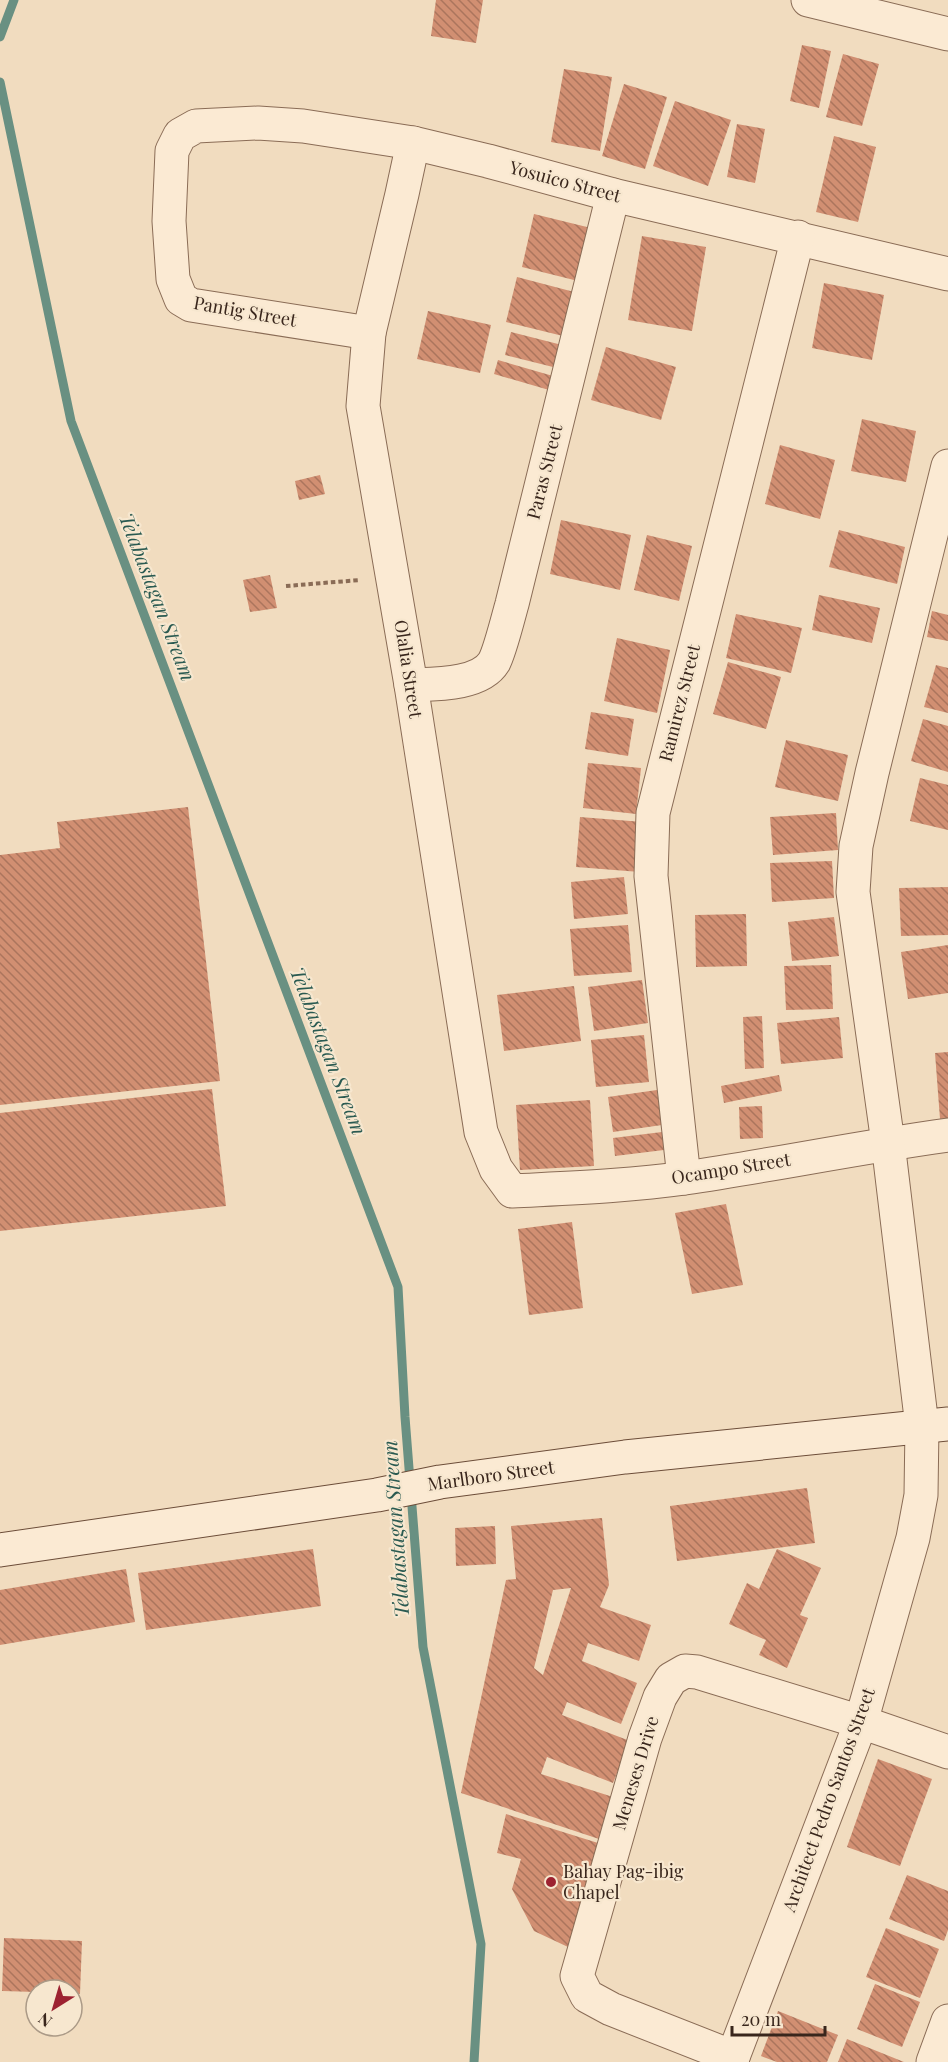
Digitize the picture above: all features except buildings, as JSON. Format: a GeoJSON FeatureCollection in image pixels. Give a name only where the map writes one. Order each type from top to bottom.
{"type":"FeatureCollection","features":[{"type":"Feature","properties":{"kind":"street"},"geometry":{"type":"LineString","coordinates":[[808,0],[948,34]]}},
{"type":"Feature","properties":{"kind":"street","name":"Yosuico Street"},"geometry":{"type":"LineString","coordinates":[[180,135],[196,126],[258,123],[303,126],[412,143],[613,195],[948,274]]}},
{"type":"Feature","properties":{"kind":"street","name":"Pantig Street"},"geometry":{"type":"LineString","coordinates":[[180,135],[172,151],[169,221],[173,279],[181,299],[191,305],[369,333]]}},
{"type":"Feature","properties":{"kind":"street","name":"Olalia Street"},"geometry":{"type":"LineString","coordinates":[[412,143],[369,333],[363,406],[411,685],[481,1132],[496,1169],[512,1191]]}},
{"type":"Feature","properties":{"kind":"street","name":"Paras Street"},"geometry":{"type":"LineString","coordinates":[[411,685],[459,681],[482,674],[494,662],[512,604],[613,195]]}},
{"type":"Feature","properties":{"kind":"street","name":"Ramirez Street"},"geometry":{"type":"LineString","coordinates":[[684,1178],[651,876],[653,813],[798,237]]}},
{"type":"Feature","properties":{"kind":"street","name":"Architect Pedro Santos Street"},"geometry":{"type":"LineString","coordinates":[[732,2060],[861,1722],[913,1538],[935,1425],[888,1143],[853,892],[856,846],[872,773],[948,466]]}},
{"type":"Feature","properties":{"kind":"street","name":"Ocampo Street"},"geometry":{"type":"LineString","coordinates":[[512,1191],[684,1178],[948,1134]]}},
{"type":"Feature","properties":{"kind":"street","name":"Marlboro Street"},"geometry":{"type":"LineString","coordinates":[[0,1550],[377,1495],[440,1482],[625,1457],[935,1425]]}},
{"type":"Feature","properties":{"kind":"street","name":"Meneses Drive"},"geometry":{"type":"LineString","coordinates":[[732,2060],[611,2009],[587,1996],[577,1976],[645,1738],[660,1697],[671,1678],[685,1671],[697,1671],[861,1722],[948,1752]]}},
{"type":"Feature","properties":{"kind":"street"},"geometry":{"type":"LineString","coordinates":[[933,2062],[948,2021]]}},
{"type":"Feature","properties":{"kind":"path"},"geometry":{"type":"LineString","coordinates":[[286,586],[393,578]]}},
{"type":"Feature","properties":{"kind":"waterway","name":"Telabastagan Stream"},"geometry":{"type":"LineString","coordinates":[[0,37],[14,0]]}},
{"type":"Feature","properties":{"kind":"waterway","name":"Telabastagan Stream"},"geometry":{"type":"LineString","coordinates":[[0,82],[71,421],[398,1287],[405,1417],[423,1647],[481,1944],[474,2062]]}},
{"type":"Feature","properties":{"kind":"place","name":"Bahay Pag-ibig Chapel"},"geometry":{"type":"Point","coordinates":[551,1882]}}]}
